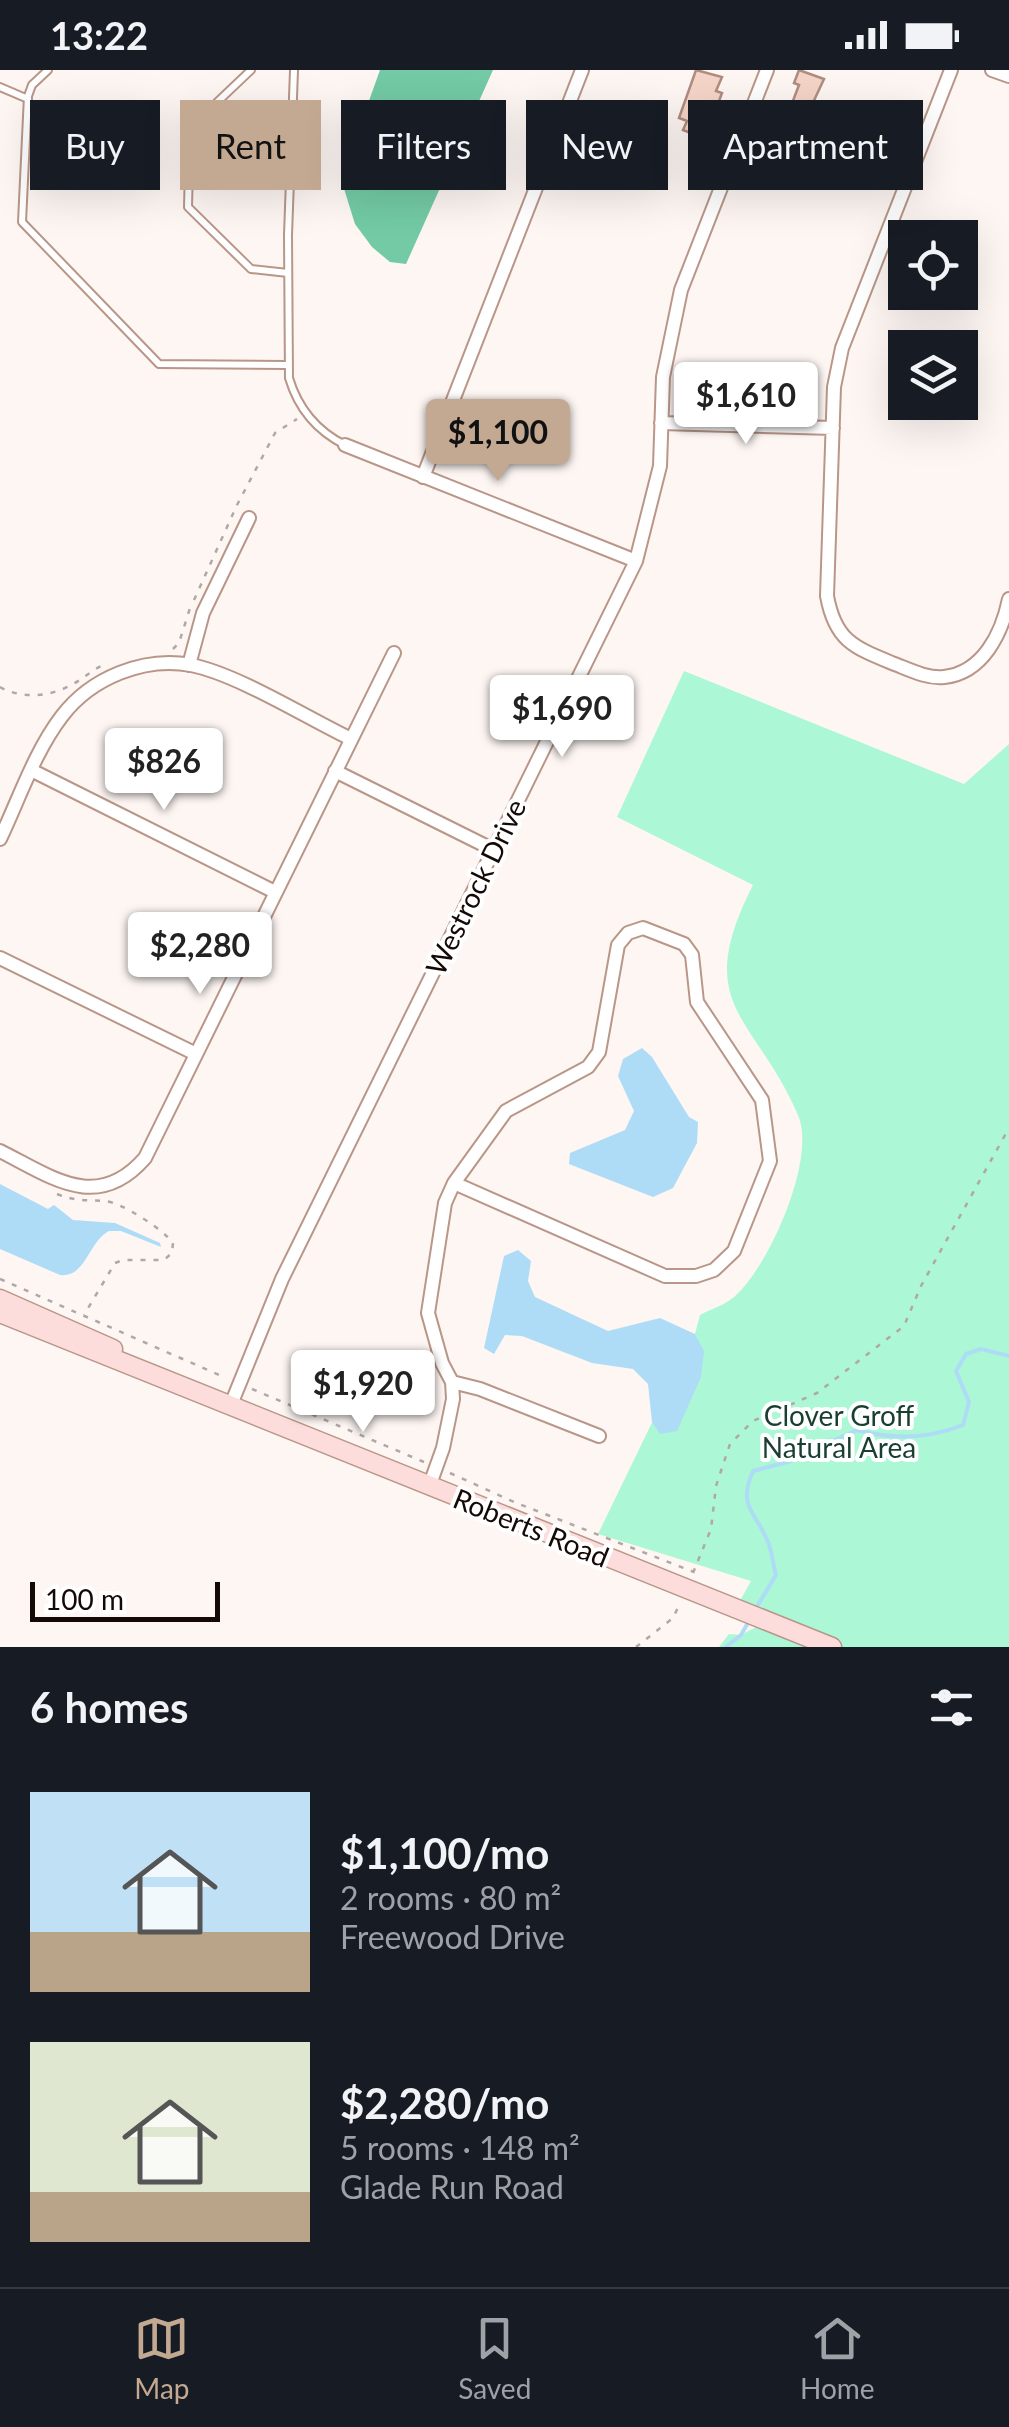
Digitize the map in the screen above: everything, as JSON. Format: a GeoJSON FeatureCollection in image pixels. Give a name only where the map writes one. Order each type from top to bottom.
{"type":"FeatureCollection","features":[{"type":"Feature","properties":{"kind":"main road","name":"Roberts Road"},"geometry":{"type":"LineString","coordinates":[[0,1300],[86,1335],[230,1407]]}},
{"type":"Feature","properties":{"kind":"main road","name":"Roberts Road"},"geometry":{"type":"LineString","coordinates":[[0,1313],[832,1647]]}},
{"type":"Feature","properties":{"kind":"street"},"geometry":{"type":"LineString","coordinates":[[423,477],[582,70]]}},
{"type":"Feature","properties":{"kind":"street","name":"Westrock Drive"},"geometry":{"type":"LineString","coordinates":[[230,1407],[282,1279],[636,562],[660,466],[663,377],[680,290],[767,70]]}},
{"type":"Feature","properties":{"kind":"street"},"geometry":{"type":"LineString","coordinates":[[952,70],[842,348],[834,387],[827,596],[832,619],[843,637],[860,650],[918,673],[944,677],[969,669],[984,658],[1009,599]]}},
{"type":"Feature","properties":{"kind":"street"},"geometry":{"type":"LineString","coordinates":[[992,70],[1009,76]]}},
{"type":"Feature","properties":{"kind":"street"},"geometry":{"type":"LineString","coordinates":[[661,423],[833,428]]}},
{"type":"Feature","properties":{"kind":"street"},"geometry":{"type":"LineString","coordinates":[[345,445],[636,562]]}},
{"type":"Feature","properties":{"kind":"street"},"geometry":{"type":"LineString","coordinates":[[189,665],[203,613],[250,518]]}},
{"type":"Feature","properties":{"kind":"street"},"geometry":{"type":"LineString","coordinates":[[0,1151],[68,1185],[86,1189],[118,1181],[134,1172],[145,1158],[394,653]]}},
{"type":"Feature","properties":{"kind":"street"},"geometry":{"type":"LineString","coordinates":[[0,839],[60,718],[92,687],[131,669],[172,663],[220,674],[351,739]]}},
{"type":"Feature","properties":{"kind":"street"},"geometry":{"type":"LineString","coordinates":[[33,770],[275,892]]}},
{"type":"Feature","properties":{"kind":"street"},"geometry":{"type":"LineString","coordinates":[[335,771],[494,850]]}},
{"type":"Feature","properties":{"kind":"street"},"geometry":{"type":"LineString","coordinates":[[429,1488],[453,1399],[452,1382],[442,1363],[428,1313],[440,1232],[454,1183],[506,1111],[588,1067],[599,1052],[618,945],[628,933],[643,928],[684,944],[692,955],[698,1002],[762,1100],[770,1160],[729,1259],[696,1276],[665,1276],[454,1183]]}},
{"type":"Feature","properties":{"kind":"street"},"geometry":{"type":"LineString","coordinates":[[0,958],[196,1054]]}},
{"type":"Feature","properties":{"kind":"street"},"geometry":{"type":"LineString","coordinates":[[452,1382],[480,1389],[599,1436]]}},
{"type":"Feature","properties":{"kind":"lane"},"geometry":{"type":"LineString","coordinates":[[48,70],[32,85],[28,100],[22,222],[159,364],[288,365]]}},
{"type":"Feature","properties":{"kind":"lane"},"geometry":{"type":"LineString","coordinates":[[251,70],[190,128],[188,207],[252,269],[288,274]]}},
{"type":"Feature","properties":{"kind":"lane"},"geometry":{"type":"LineString","coordinates":[[294,70],[288,365],[294,394],[306,413],[328,436],[345,445]]}},
{"type":"Feature","properties":{"kind":"lane"},"geometry":{"type":"LineString","coordinates":[[0,88],[28,100]]}},
{"type":"Feature","properties":{"kind":"path"},"geometry":{"type":"LineString","coordinates":[[166,651],[179,643],[205,575],[275,433],[306,413]]}},
{"type":"Feature","properties":{"kind":"path"},"geometry":{"type":"LineString","coordinates":[[0,687],[18,696],[68,688],[99,666],[117,660]]}},
{"type":"Feature","properties":{"kind":"path"},"geometry":{"type":"LineString","coordinates":[[0,1279],[514,1502],[694,1572],[711,1529],[716,1486],[730,1444],[753,1421],[817,1392],[867,1358],[904,1326],[921,1286],[1009,1128]]}},
{"type":"Feature","properties":{"kind":"path"},"geometry":{"type":"LineString","coordinates":[[48,1190],[72,1200],[108,1201],[155,1226],[173,1243],[172,1253],[164,1260],[123,1260],[115,1264],[83,1316]]}},
{"type":"Feature","properties":{"kind":"path"},"geometry":{"type":"LineString","coordinates":[[636,1647],[673,1618],[686,1589]]}},
{"type":"Feature","properties":{"kind":"green space"},"geometry":{"type":"Polygon","coordinates":[[[380,70],[493,70],[480,100],[369,100],[380,70]]]}},
{"type":"Feature","properties":{"kind":"green space"},"geometry":{"type":"Polygon","coordinates":[[[344,190],[439,190],[406,264],[390,262],[372,247],[355,224],[344,190]]]}},
{"type":"Feature","properties":{"kind":"green space","name":"Clover Groff Natural Area"},"geometry":{"type":"Polygon","coordinates":[[[684,671],[964,784],[1009,744],[1009,1647],[719,1647],[729,1634],[741,1635],[766,1622],[736,1608],[751,1581],[598,1534],[695,1334],[700,1315],[734,1297],[775,1238],[801,1157],[798,1115],[736,1008],[728,985],[728,958],[735,926],[753,885],[617,817],[684,671]]]}},
{"type":"Feature","properties":{"kind":"water"},"geometry":{"type":"Polygon","coordinates":[[[642,1048],[652,1057],[689,1117],[698,1122],[697,1143],[673,1188],[653,1197],[569,1164],[570,1153],[625,1130],[634,1111],[618,1076],[623,1059],[642,1048]]]}},
{"type":"Feature","properties":{"kind":"water"},"geometry":{"type":"Polygon","coordinates":[[[0,1184],[48,1209],[54,1205],[73,1220],[115,1223],[160,1243],[161,1247],[121,1231],[109,1231],[76,1271],[60,1275],[0,1249],[0,1184]]]}},
{"type":"Feature","properties":{"kind":"water"},"geometry":{"type":"Polygon","coordinates":[[[518,1250],[531,1261],[528,1281],[535,1297],[608,1331],[660,1318],[695,1334],[704,1351],[701,1377],[677,1431],[660,1434],[652,1422],[648,1384],[633,1369],[592,1363],[522,1336],[505,1335],[494,1354],[484,1348],[504,1256],[518,1250]]]}},
{"type":"Feature","properties":{"kind":"building"},"geometry":{"type":"Polygon","coordinates":[[[696,70],[722,77],[716,91],[722,93],[719,100],[688,100],[688,132],[683,130],[687,121],[679,118],[696,70]]]}},
{"type":"Feature","properties":{"kind":"building"},"geometry":{"type":"Polygon","coordinates":[[[799,70],[824,79],[814,100],[793,100],[799,85],[794,83],[799,70]]]}},
{"type":"Feature","properties":{"kind":"waterway"},"geometry":{"type":"LineString","coordinates":[[756,1608],[776,1575],[768,1542],[748,1501],[753,1471],[791,1461],[814,1442],[835,1440],[857,1430],[910,1436],[963,1425],[969,1402],[956,1371],[966,1354],[981,1349],[1009,1356]]}},
{"type":"Feature","properties":{"kind":"waterway"},"geometry":{"type":"LineString","coordinates":[[726,1647],[741,1635],[749,1621]]}}]}
